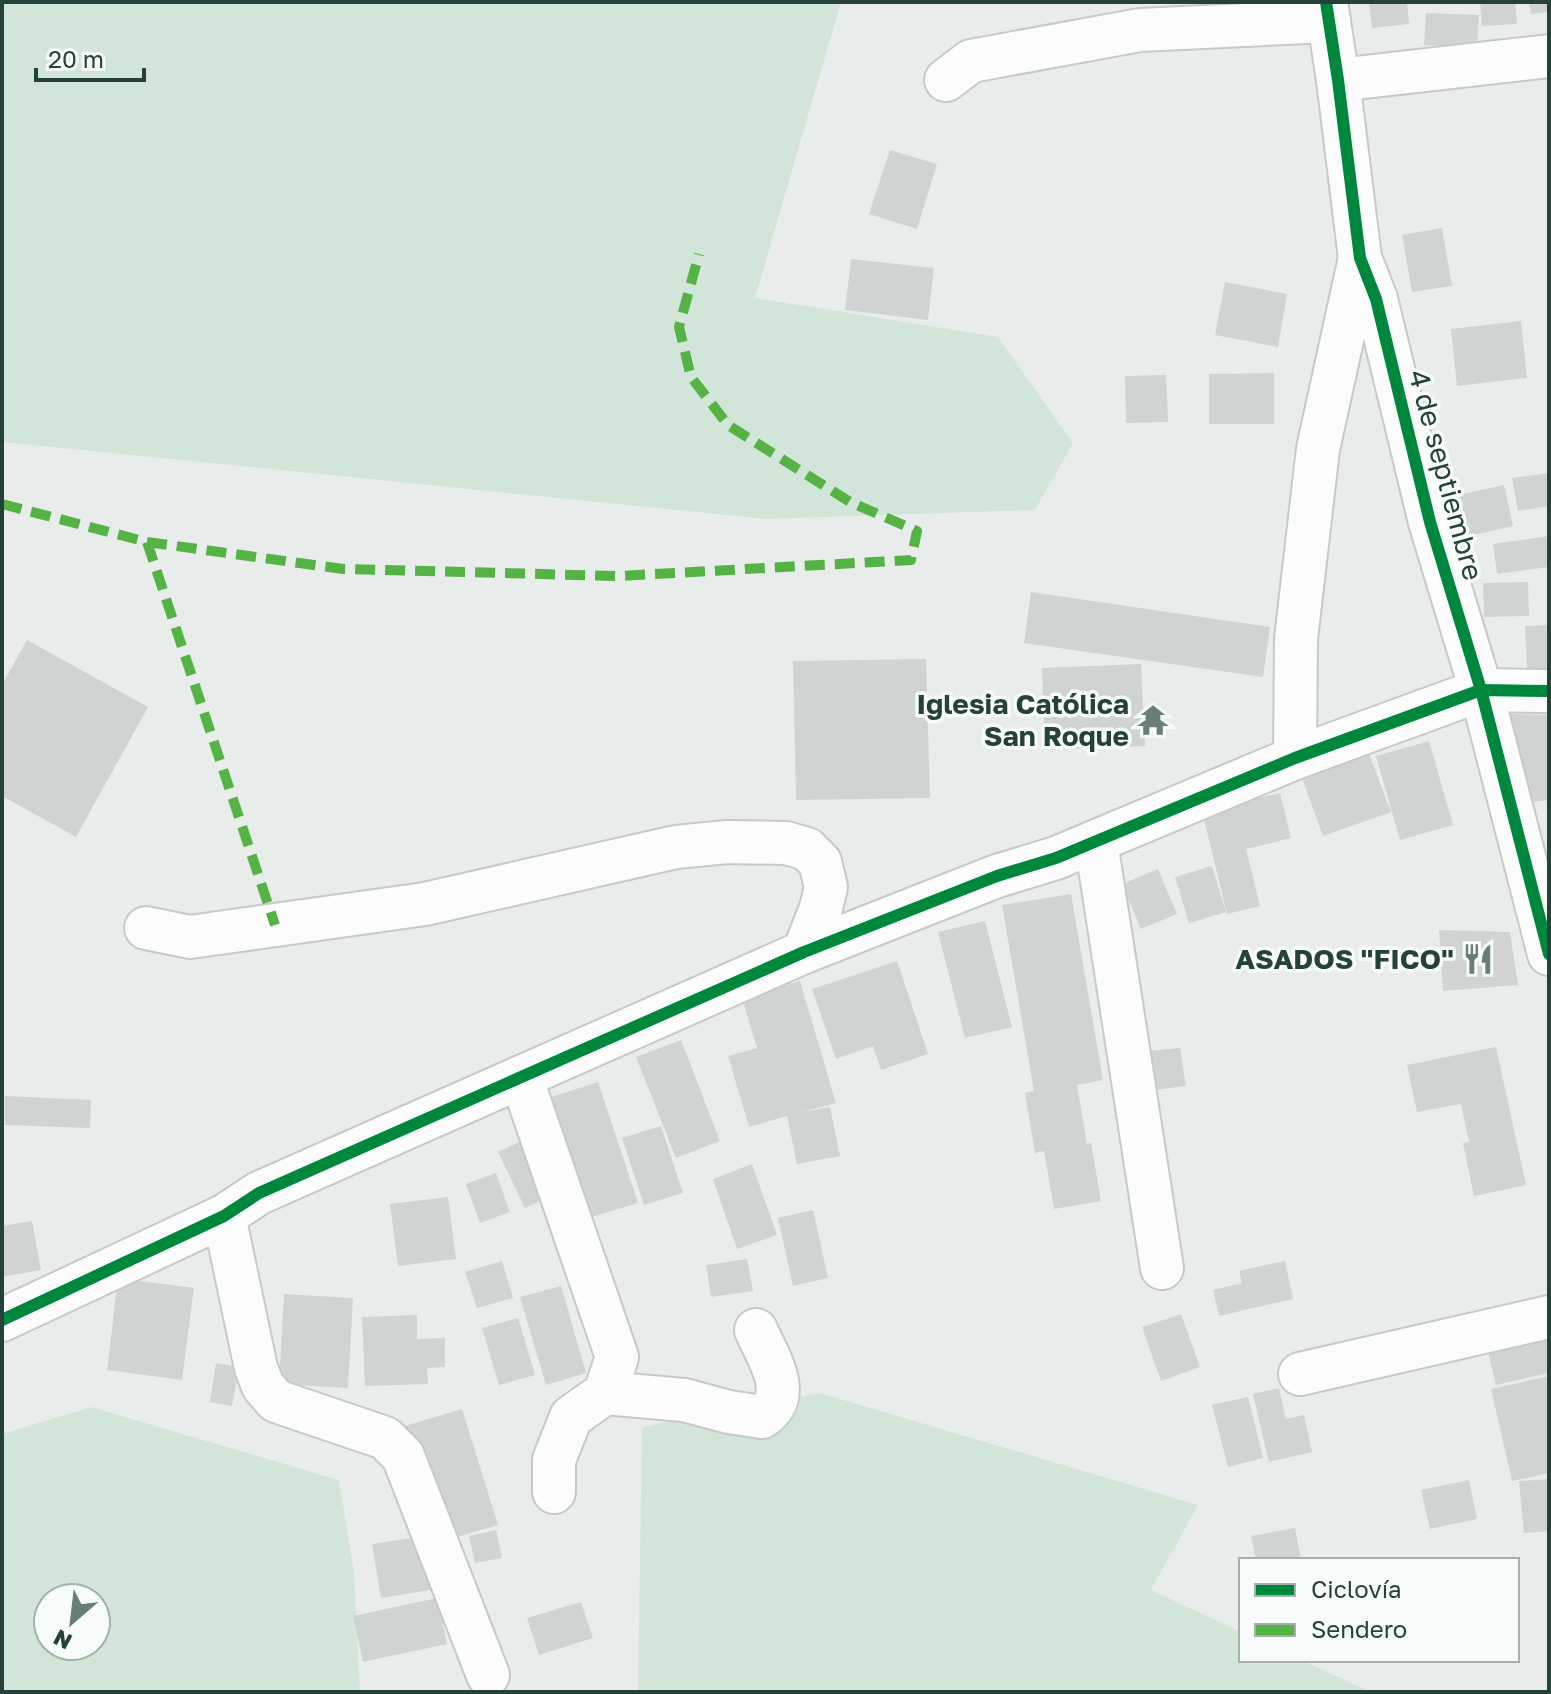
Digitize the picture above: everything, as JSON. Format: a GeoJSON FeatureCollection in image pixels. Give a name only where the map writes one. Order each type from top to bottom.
{"type":"FeatureCollection","features":[{"type":"Feature","properties":{"kind":"street"},"geometry":{"type":"LineString","coordinates":[[946,80],[971,61],[1140,30],[1327,12]]}},
{"type":"Feature","properties":{"kind":"street","name":"4 de septiembre"},"geometry":{"type":"LineString","coordinates":[[1327,12],[1360,258],[1376,299],[1430,522],[1481,690],[1549,954]]}},
{"type":"Feature","properties":{"kind":"street"},"geometry":{"type":"LineString","coordinates":[[1338,80],[1549,56]]}},
{"type":"Feature","properties":{"kind":"street"},"geometry":{"type":"LineString","coordinates":[[1295,758],[1296,639],[1318,449],[1360,258]]}},
{"type":"Feature","properties":{"kind":"street"},"geometry":{"type":"LineString","coordinates":[[2,1320],[224,1216],[259,1193],[804,952],[997,876],[1056,858],[1295,758],[1481,690],[1549,691]]}},
{"type":"Feature","properties":{"kind":"street"},"geometry":{"type":"LineString","coordinates":[[146,928],[190,937],[425,904],[676,847],[727,842],[786,843],[807,849],[820,862],[826,887],[804,952]]}},
{"type":"Feature","properties":{"kind":"street"},"geometry":{"type":"LineString","coordinates":[[1096,842],[1162,1268]]}},
{"type":"Feature","properties":{"kind":"street"},"geometry":{"type":"LineString","coordinates":[[521,1077],[617,1357],[605,1393],[571,1417],[554,1460],[554,1492]]}},
{"type":"Feature","properties":{"kind":"street"},"geometry":{"type":"LineString","coordinates":[[224,1216],[256,1368],[263,1386],[276,1401],[385,1438],[403,1456],[488,1675]]}},
{"type":"Feature","properties":{"kind":"street"},"geometry":{"type":"LineString","coordinates":[[1300,1374],[1549,1317]]}},
{"type":"Feature","properties":{"kind":"street"},"geometry":{"type":"LineString","coordinates":[[605,1393],[684,1400],[762,1417],[776,1404],[779,1383],[756,1330]]}},
{"type":"Feature","properties":{"kind":"green space"},"geometry":{"type":"Polygon","coordinates":[[[2,2],[841,2],[755,298],[998,337],[1073,443],[1035,510],[767,519],[2,442],[2,2]]]}},
{"type":"Feature","properties":{"kind":"green space"},"geometry":{"type":"Polygon","coordinates":[[[820,1393],[1198,1505],[1151,1590],[1239,1631],[1239,1662],[1306,1662],[1370,1692],[638,1692],[642,1427],[820,1393]]]}},
{"type":"Feature","properties":{"kind":"green space"},"geometry":{"type":"Polygon","coordinates":[[[91,1407],[339,1480],[354,1572],[360,1692],[2,1692],[2,1434],[91,1407]]]}},
{"type":"Feature","properties":{"kind":"building"},"geometry":{"type":"Polygon","coordinates":[[[1369,2],[1407,2],[1409,24],[1372,28],[1369,2]]]}},
{"type":"Feature","properties":{"kind":"building"},"geometry":{"type":"Polygon","coordinates":[[[1480,2],[1515,2],[1517,24],[1482,26],[1480,2]]]}},
{"type":"Feature","properties":{"kind":"building"},"geometry":{"type":"Polygon","coordinates":[[[1529,2],[1549,2],[1549,12],[1531,14],[1529,2]]]}},
{"type":"Feature","properties":{"kind":"building"},"geometry":{"type":"Polygon","coordinates":[[[1426,13],[1479,15],[1477,47],[1424,45],[1426,13]]]}},
{"type":"Feature","properties":{"kind":"building"},"geometry":{"type":"Polygon","coordinates":[[[890,150],[937,164],[917,229],[869,214],[890,150]]]}},
{"type":"Feature","properties":{"kind":"building"},"geometry":{"type":"Polygon","coordinates":[[[1442,228],[1452,286],[1412,292],[1402,235],[1442,228]]]}},
{"type":"Feature","properties":{"kind":"building"},"geometry":{"type":"Polygon","coordinates":[[[851,259],[934,268],[928,320],[845,310],[851,259]]]}},
{"type":"Feature","properties":{"kind":"building"},"geometry":{"type":"Polygon","coordinates":[[[1225,282],[1287,294],[1278,347],[1215,335],[1225,282]]]}},
{"type":"Feature","properties":{"kind":"building"},"geometry":{"type":"Polygon","coordinates":[[[1521,321],[1527,378],[1457,386],[1451,329],[1521,321]]]}},
{"type":"Feature","properties":{"kind":"building"},"geometry":{"type":"Polygon","coordinates":[[[1274,373],[1274,424],[1209,424],[1209,374],[1274,373]]]}},
{"type":"Feature","properties":{"kind":"building"},"geometry":{"type":"Polygon","coordinates":[[[1166,375],[1168,422],[1126,423],[1125,376],[1166,375]]]}},
{"type":"Feature","properties":{"kind":"building"},"geometry":{"type":"Polygon","coordinates":[[[1549,473],[1549,506],[1518,511],[1512,478],[1549,473]]]}},
{"type":"Feature","properties":{"kind":"building"},"geometry":{"type":"Polygon","coordinates":[[[1504,485],[1513,526],[1451,540],[1441,499],[1504,485]]]}},
{"type":"Feature","properties":{"kind":"building"},"geometry":{"type":"Polygon","coordinates":[[[1549,536],[1549,567],[1497,574],[1493,544],[1549,536]]]}},
{"type":"Feature","properties":{"kind":"building"},"geometry":{"type":"Polygon","coordinates":[[[1528,582],[1529,616],[1484,617],[1483,583],[1528,582]]]}},
{"type":"Feature","properties":{"kind":"building"},"geometry":{"type":"Polygon","coordinates":[[[1031,592],[1270,627],[1263,677],[1024,643],[1031,592]]]}},
{"type":"Feature","properties":{"kind":"building"},"geometry":{"type":"Polygon","coordinates":[[[1549,625],[1549,668],[1527,669],[1525,626],[1549,625]]]}},
{"type":"Feature","properties":{"kind":"building"},"geometry":{"type":"Polygon","coordinates":[[[27,640],[148,707],[76,837],[2,796],[2,685],[27,640]]]}},
{"type":"Feature","properties":{"kind":"building"},"geometry":{"type":"Polygon","coordinates":[[[926,659],[930,798],[796,800],[793,661],[926,659]]]}},
{"type":"Feature","properties":{"kind":"building"},"geometry":{"type":"Polygon","coordinates":[[[1141,664],[1145,746],[1045,750],[1042,668],[1141,664]]]}},
{"type":"Feature","properties":{"kind":"building"},"geometry":{"type":"Polygon","coordinates":[[[1510,714],[1549,715],[1549,800],[1532,802],[1510,714]]]}},
{"type":"Feature","properties":{"kind":"building"},"geometry":{"type":"Polygon","coordinates":[[[1429,741],[1453,825],[1400,840],[1376,756],[1429,741]]]}},
{"type":"Feature","properties":{"kind":"building"},"geometry":{"type":"Polygon","coordinates":[[[1369,754],[1391,812],[1323,836],[1302,778],[1369,754]]]}},
{"type":"Feature","properties":{"kind":"building"},"geometry":{"type":"Polygon","coordinates":[[[1280,793],[1291,838],[1246,849],[1260,906],[1227,914],[1202,811],[1280,793]]]}},
{"type":"Feature","properties":{"kind":"building"},"geometry":{"type":"Polygon","coordinates":[[[1212,866],[1226,912],[1189,923],[1175,877],[1212,866]]]}},
{"type":"Feature","properties":{"kind":"building"},"geometry":{"type":"Polygon","coordinates":[[[1158,869],[1177,914],[1141,929],[1122,884],[1158,869]]]}},
{"type":"Feature","properties":{"kind":"building"},"geometry":{"type":"Polygon","coordinates":[[[1071,894],[1103,1080],[1077,1085],[1101,1201],[1054,1209],[1044,1151],[1035,1153],[1025,1093],[1034,1091],[1002,905],[1071,894]]]}},
{"type":"Feature","properties":{"kind":"building"},"geometry":{"type":"Polygon","coordinates":[[[985,921],[1012,1027],[965,1038],[938,932],[985,921]]]}},
{"type":"Feature","properties":{"kind":"building","name":"ASADOS \"FICO\""},"geometry":{"type":"Polygon","coordinates":[[[1439,930],[1510,932],[1518,985],[1443,991],[1439,930]]]}},
{"type":"Feature","properties":{"kind":"building"},"geometry":{"type":"Polygon","coordinates":[[[897,961],[928,1054],[881,1070],[873,1046],[836,1059],[812,989],[897,961]]]}},
{"type":"Feature","properties":{"kind":"building"},"geometry":{"type":"Polygon","coordinates":[[[800,981],[836,1103],[802,1112],[830,1107],[840,1156],[797,1164],[787,1116],[749,1127],[728,1056],[757,1048],[742,998],[800,981]]]}},
{"type":"Feature","properties":{"kind":"building"},"geometry":{"type":"Polygon","coordinates":[[[681,1040],[720,1141],[676,1158],[636,1057],[681,1040]]]}},
{"type":"Feature","properties":{"kind":"building"},"geometry":{"type":"Polygon","coordinates":[[[1496,1047],[1526,1185],[1474,1196],[1463,1143],[1469,1142],[1461,1104],[1417,1112],[1407,1065],[1496,1047]]]}},
{"type":"Feature","properties":{"kind":"building"},"geometry":{"type":"Polygon","coordinates":[[[1180,1048],[1186,1086],[1154,1090],[1149,1051],[1180,1048]]]}},
{"type":"Feature","properties":{"kind":"building"},"geometry":{"type":"Polygon","coordinates":[[[598,1082],[638,1203],[585,1219],[545,1099],[598,1082]]]}},
{"type":"Feature","properties":{"kind":"building"},"geometry":{"type":"Polygon","coordinates":[[[5,1096],[91,1100],[90,1128],[5,1125],[5,1096]]]}},
{"type":"Feature","properties":{"kind":"building"},"geometry":{"type":"Polygon","coordinates":[[[661,1126],[683,1193],[644,1205],[622,1138],[661,1126]]]}},
{"type":"Feature","properties":{"kind":"building"},"geometry":{"type":"Polygon","coordinates":[[[528,1138],[555,1194],[525,1208],[498,1152],[528,1138]]]}},
{"type":"Feature","properties":{"kind":"building"},"geometry":{"type":"Polygon","coordinates":[[[752,1164],[777,1235],[737,1249],[713,1179],[752,1164]]]}},
{"type":"Feature","properties":{"kind":"building"},"geometry":{"type":"Polygon","coordinates":[[[496,1173],[510,1212],[480,1223],[466,1184],[496,1173]]]}},
{"type":"Feature","properties":{"kind":"building"},"geometry":{"type":"Polygon","coordinates":[[[448,1197],[456,1259],[398,1266],[390,1204],[448,1197]]]}},
{"type":"Feature","properties":{"kind":"building"},"geometry":{"type":"Polygon","coordinates":[[[813,1210],[828,1278],[793,1286],[778,1218],[813,1210]]]}},
{"type":"Feature","properties":{"kind":"building"},"geometry":{"type":"Polygon","coordinates":[[[32,1221],[41,1270],[2,1277],[2,1226],[32,1221]]]}},
{"type":"Feature","properties":{"kind":"building"},"geometry":{"type":"Polygon","coordinates":[[[747,1259],[753,1291],[711,1297],[706,1265],[747,1259]]]}},
{"type":"Feature","properties":{"kind":"building"},"geometry":{"type":"Polygon","coordinates":[[[502,1261],[513,1298],[477,1308],[465,1272],[502,1261]]]}},
{"type":"Feature","properties":{"kind":"building"},"geometry":{"type":"Polygon","coordinates":[[[1285,1261],[1293,1299],[1219,1316],[1213,1290],[1242,1283],[1239,1271],[1285,1261]]]}},
{"type":"Feature","properties":{"kind":"building"},"geometry":{"type":"Polygon","coordinates":[[[118,1278],[194,1288],[182,1380],[107,1370],[118,1278]]]}},
{"type":"Feature","properties":{"kind":"building"},"geometry":{"type":"Polygon","coordinates":[[[561,1286],[586,1373],[546,1385],[520,1297],[561,1286]]]}},
{"type":"Feature","properties":{"kind":"building"},"geometry":{"type":"Polygon","coordinates":[[[284,1294],[353,1298],[348,1388],[279,1384],[284,1294]]]}},
{"type":"Feature","properties":{"kind":"building"},"geometry":{"type":"Polygon","coordinates":[[[1181,1314],[1200,1367],[1161,1381],[1142,1327],[1181,1314]]]}},
{"type":"Feature","properties":{"kind":"building"},"geometry":{"type":"Polygon","coordinates":[[[417,1315],[417,1339],[445,1338],[445,1367],[427,1368],[428,1384],[365,1386],[362,1317],[417,1315]]]}},
{"type":"Feature","properties":{"kind":"building"},"geometry":{"type":"Polygon","coordinates":[[[518,1318],[535,1375],[499,1385],[482,1328],[518,1318]]]}},
{"type":"Feature","properties":{"kind":"building"},"geometry":{"type":"Polygon","coordinates":[[[1549,1338],[1549,1373],[1496,1385],[1488,1352],[1549,1338]]]}},
{"type":"Feature","properties":{"kind":"building"},"geometry":{"type":"Polygon","coordinates":[[[216,1363],[239,1367],[232,1406],[210,1402],[216,1363]]]}},
{"type":"Feature","properties":{"kind":"building"},"geometry":{"type":"Polygon","coordinates":[[[1549,1376],[1549,1473],[1512,1481],[1491,1389],[1549,1376]]]}},
{"type":"Feature","properties":{"kind":"building"},"geometry":{"type":"Polygon","coordinates":[[[1279,1388],[1286,1419],[1304,1415],[1312,1452],[1269,1462],[1253,1394],[1279,1388]]]}},
{"type":"Feature","properties":{"kind":"building"},"geometry":{"type":"Polygon","coordinates":[[[1248,1397],[1263,1458],[1228,1467],[1212,1405],[1248,1397]]]}},
{"type":"Feature","properties":{"kind":"building"},"geometry":{"type":"Polygon","coordinates":[[[462,1409],[498,1525],[440,1542],[405,1426],[462,1409]]]}},
{"type":"Feature","properties":{"kind":"building"},"geometry":{"type":"Polygon","coordinates":[[[1549,1479],[1549,1531],[1524,1533],[1519,1481],[1549,1479]]]}},
{"type":"Feature","properties":{"kind":"building"},"geometry":{"type":"Polygon","coordinates":[[[1469,1480],[1477,1519],[1430,1529],[1421,1490],[1469,1480]]]}},
{"type":"Feature","properties":{"kind":"building"},"geometry":{"type":"Polygon","coordinates":[[[1295,1528],[1301,1558],[1256,1558],[1251,1536],[1295,1528]]]}},
{"type":"Feature","properties":{"kind":"building"},"geometry":{"type":"Polygon","coordinates":[[[496,1530],[502,1558],[475,1563],[469,1536],[496,1530]]]}},
{"type":"Feature","properties":{"kind":"building"},"geometry":{"type":"Polygon","coordinates":[[[425,1536],[435,1589],[381,1598],[372,1544],[425,1536]]]}},
{"type":"Feature","properties":{"kind":"building"},"geometry":{"type":"Polygon","coordinates":[[[437,1598],[447,1644],[363,1662],[353,1616],[437,1598]]]}},
{"type":"Feature","properties":{"kind":"building"},"geometry":{"type":"Polygon","coordinates":[[[581,1602],[593,1638],[539,1655],[527,1618],[581,1602]]]}},
{"type":"Feature","properties":{"kind":"marked path"},"geometry":{"type":"LineString","coordinates":[[147,542],[343,569],[619,576],[911,560],[917,531],[850,502],[728,425],[691,377],[679,327],[699,254]]}},
{"type":"Feature","properties":{"kind":"marked path"},"geometry":{"type":"LineString","coordinates":[[2,504],[147,542],[275,925]]}},
{"type":"Feature","properties":{"kind":"cycle path"},"geometry":{"type":"LineString","coordinates":[[1326,2],[1360,258],[1376,299],[1430,522],[1481,690],[1549,954]]}},
{"type":"Feature","properties":{"kind":"cycle path"},"geometry":{"type":"LineString","coordinates":[[2,1320],[224,1216],[259,1193],[804,952],[997,876],[1056,858],[1295,758],[1481,690],[1549,691]]}},
{"type":"Feature","properties":{"kind":"place","name":"Iglesia Católica San Roque"},"geometry":{"type":"Point","coordinates":[1153,720]}},
{"type":"Feature","properties":{"kind":"place","name":"ASADOS \"FICO\""},"geometry":{"type":"Point","coordinates":[1478,959]}}]}
